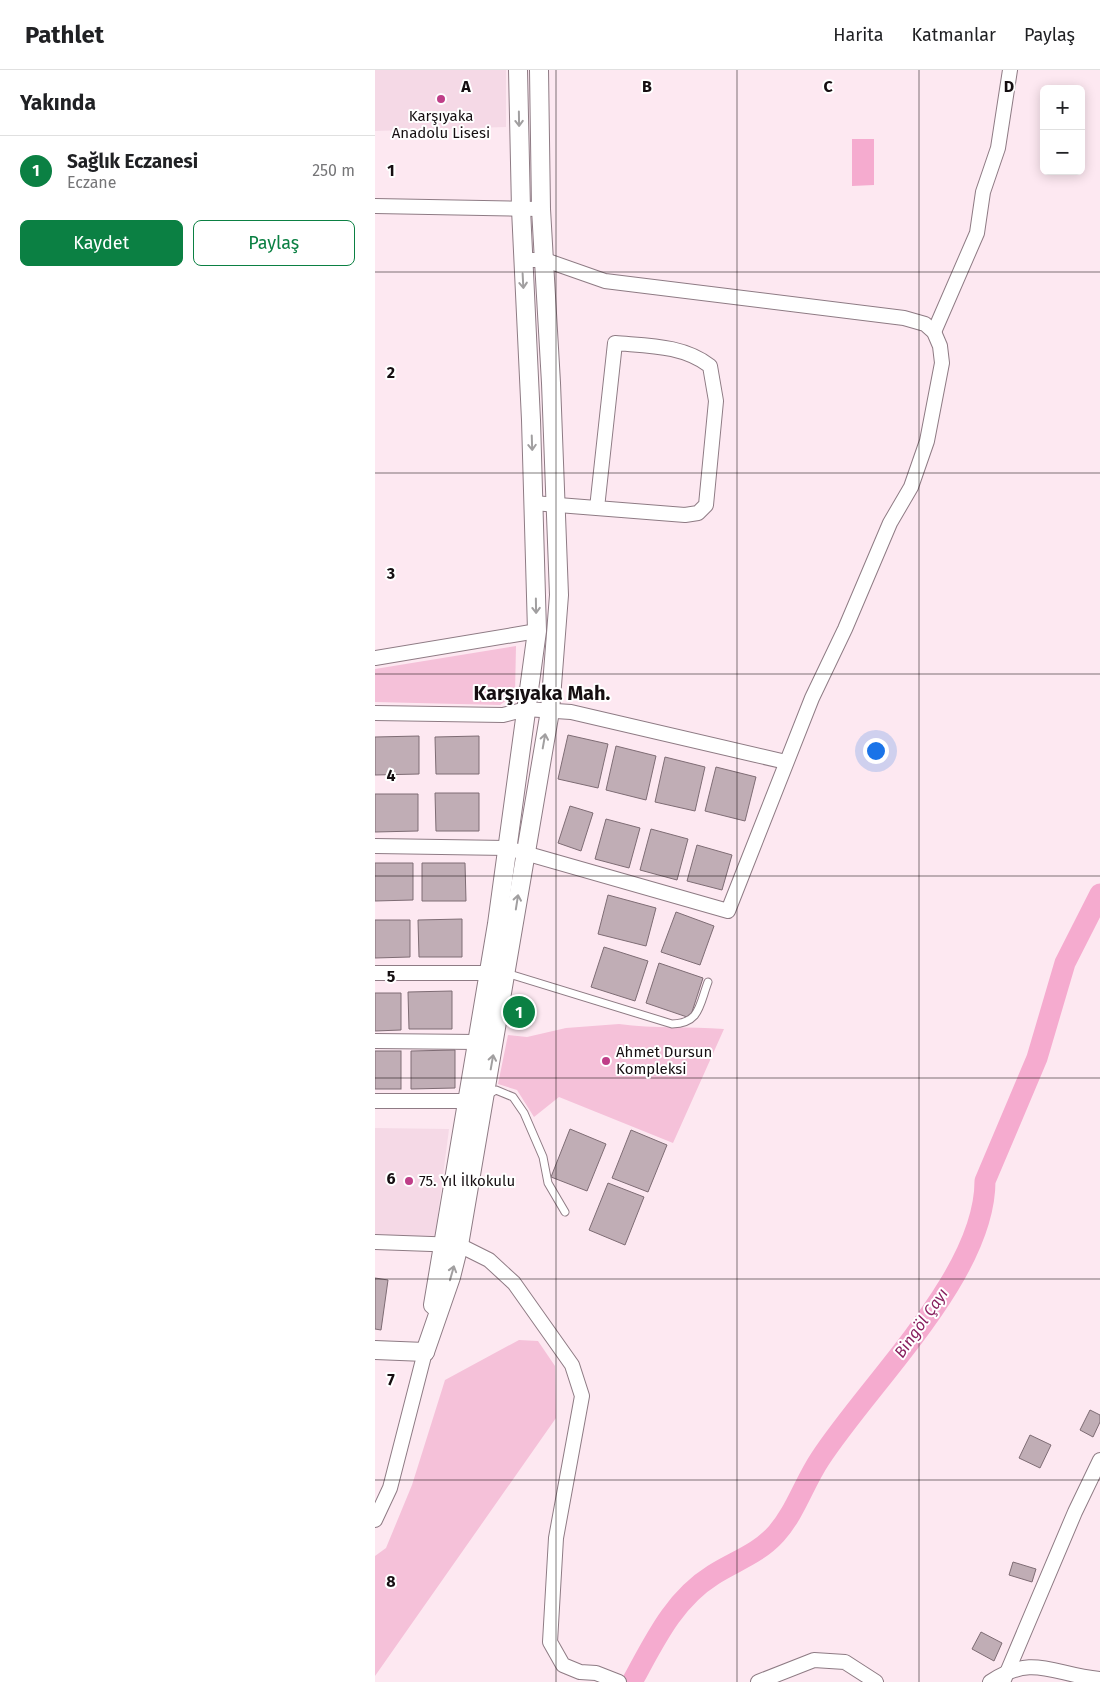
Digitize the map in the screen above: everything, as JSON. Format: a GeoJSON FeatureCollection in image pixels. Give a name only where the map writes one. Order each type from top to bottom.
{"type":"FeatureCollection","features":[{"type":"Feature","properties":{"kind":"street"},"geometry":{"type":"LineString","coordinates":[[451,1244],[486,1096],[507,848],[537,631],[522,260],[519,70]]}},
{"type":"Feature","properties":{"kind":"street"},"geometry":{"type":"LineString","coordinates":[[375,1520],[390,1488],[425,1352],[451,1277],[451,1244],[467,1101],[477,1042],[497,973],[525,853],[550,711],[559,594],[545,260],[541,209],[539,70]]}},
{"type":"Feature","properties":{"kind":"street"},"geometry":{"type":"LineString","coordinates":[[934,332],[977,233],[983,192],[1000,140],[1010,70]]}},
{"type":"Feature","properties":{"kind":"street"},"geometry":{"type":"LineString","coordinates":[[375,206],[541,209]]}},
{"type":"Feature","properties":{"kind":"street"},"geometry":{"type":"LineString","coordinates":[[375,846],[507,848],[728,911],[786,762],[890,523],[911,487],[927,440],[942,363],[941,346],[934,332],[925,324],[904,318],[605,281],[545,260],[522,260]]}},
{"type":"Feature","properties":{"kind":"street"},"geometry":{"type":"LineString","coordinates":[[533,503],[685,515],[698,513],[706,505],[717,400],[710,366],[699,357],[673,349],[615,343],[597,508]]}},
{"type":"Feature","properties":{"kind":"street"},"geometry":{"type":"LineString","coordinates":[[375,658],[537,631]]}},
{"type":"Feature","properties":{"kind":"street"},"geometry":{"type":"LineString","coordinates":[[375,713],[503,715],[526,709],[571,712],[786,762]]}},
{"type":"Feature","properties":{"kind":"street"},"geometry":{"type":"LineString","coordinates":[[375,972],[497,973]]}},
{"type":"Feature","properties":{"kind":"street"},"geometry":{"type":"LineString","coordinates":[[375,1041],[477,1042]]}},
{"type":"Feature","properties":{"kind":"street"},"geometry":{"type":"LineString","coordinates":[[375,1101],[467,1101],[486,1096]]}},
{"type":"Feature","properties":{"kind":"street"},"geometry":{"type":"LineString","coordinates":[[375,1242],[451,1244],[489,1260],[514,1283],[572,1365],[581,1396],[556,1538],[549,1642],[563,1665],[580,1672],[596,1673],[619,1682]]}},
{"type":"Feature","properties":{"kind":"street"},"geometry":{"type":"LineString","coordinates":[[375,1350],[425,1352]]}},
{"type":"Feature","properties":{"kind":"street"},"geometry":{"type":"LineString","coordinates":[[1006,1676],[1075,1512],[1100,1460]]}},
{"type":"Feature","properties":{"kind":"street"},"geometry":{"type":"LineString","coordinates":[[758,1682],[815,1660],[845,1662],[876,1682]]}},
{"type":"Feature","properties":{"kind":"street"},"geometry":{"type":"LineString","coordinates":[[991,1682],[1023,1666],[1044,1667],[1074,1676],[1100,1679]]}},
{"type":"Feature","properties":{"kind":"lane"},"geometry":{"type":"LineString","coordinates":[[497,973],[671,1024],[685,1024],[694,1019],[708,982]]}},
{"type":"Feature","properties":{"kind":"lane"},"geometry":{"type":"LineString","coordinates":[[486,1096],[496,1090],[513,1097],[524,1112],[543,1157],[548,1183],[565,1212]]}},
{"type":"Feature","properties":{"kind":"shaded area","name":"Karşıyaka Anadolu Lisesi"},"geometry":{"type":"Polygon","coordinates":[[[375,70],[506,70],[506,127],[375,131],[375,70]]]}},
{"type":"Feature","properties":{"kind":"shaded area"},"geometry":{"type":"Polygon","coordinates":[[[852,139],[874,139],[874,185],[852,186],[852,139]]]}},
{"type":"Feature","properties":{"kind":"shaded area"},"geometry":{"type":"Polygon","coordinates":[[[516,646],[515,694],[500,705],[375,702],[375,669],[516,646]]]}},
{"type":"Feature","properties":{"kind":"shaded area","name":"Ahmet Dursun Kompleksi"},"geometry":{"type":"Polygon","coordinates":[[[619,1024],[724,1029],[673,1143],[559,1097],[534,1117],[517,1090],[498,1084],[508,1035],[527,1037],[566,1028],[619,1024]]]}},
{"type":"Feature","properties":{"kind":"shaded area","name":"75. Yıl İlkokulu"},"geometry":{"type":"Polygon","coordinates":[[[375,1128],[449,1129],[435,1238],[375,1234],[375,1128]]]}},
{"type":"Feature","properties":{"kind":"shaded area"},"geometry":{"type":"Polygon","coordinates":[[[519,1340],[538,1341],[555,1366],[556,1418],[375,1676],[375,1556],[386,1548],[412,1485],[445,1380],[519,1340]]]}},
{"type":"Feature","properties":{"kind":"building"},"geometry":{"type":"Polygon","coordinates":[[[568,735],[608,744],[598,788],[558,779],[568,735]]]}},
{"type":"Feature","properties":{"kind":"building"},"geometry":{"type":"Polygon","coordinates":[[[419,736],[419,774],[375,775],[375,737],[419,736]]]}},
{"type":"Feature","properties":{"kind":"building"},"geometry":{"type":"Polygon","coordinates":[[[479,736],[479,774],[436,774],[435,737],[479,736]]]}},
{"type":"Feature","properties":{"kind":"building"},"geometry":{"type":"Polygon","coordinates":[[[616,746],[656,756],[646,800],[606,790],[616,746]]]}},
{"type":"Feature","properties":{"kind":"building"},"geometry":{"type":"Polygon","coordinates":[[[665,757],[705,767],[695,811],[655,802],[665,757]]]}},
{"type":"Feature","properties":{"kind":"building"},"geometry":{"type":"Polygon","coordinates":[[[716,767],[756,777],[745,821],[705,811],[716,767]]]}},
{"type":"Feature","properties":{"kind":"building"},"geometry":{"type":"Polygon","coordinates":[[[435,793],[479,793],[479,831],[436,831],[435,793]]]}},
{"type":"Feature","properties":{"kind":"building"},"geometry":{"type":"Polygon","coordinates":[[[375,794],[418,794],[418,831],[375,832],[375,794]]]}},
{"type":"Feature","properties":{"kind":"building"},"geometry":{"type":"Polygon","coordinates":[[[570,806],[593,813],[581,851],[558,843],[570,806]]]}},
{"type":"Feature","properties":{"kind":"building"},"geometry":{"type":"Polygon","coordinates":[[[606,819],[640,828],[629,868],[595,859],[606,819]]]}},
{"type":"Feature","properties":{"kind":"building"},"geometry":{"type":"Polygon","coordinates":[[[651,829],[688,839],[677,880],[640,870],[651,829]]]}},
{"type":"Feature","properties":{"kind":"building"},"geometry":{"type":"Polygon","coordinates":[[[697,845],[732,855],[722,890],[687,881],[697,845]]]}},
{"type":"Feature","properties":{"kind":"building"},"geometry":{"type":"Polygon","coordinates":[[[375,863],[413,863],[413,900],[375,901],[375,863]]]}},
{"type":"Feature","properties":{"kind":"building"},"geometry":{"type":"Polygon","coordinates":[[[422,863],[465,863],[466,901],[422,901],[422,863]]]}},
{"type":"Feature","properties":{"kind":"building"},"geometry":{"type":"Polygon","coordinates":[[[608,895],[656,908],[646,946],[598,934],[608,895]]]}},
{"type":"Feature","properties":{"kind":"building"},"geometry":{"type":"Polygon","coordinates":[[[676,912],[714,926],[700,965],[661,952],[676,912]]]}},
{"type":"Feature","properties":{"kind":"building"},"geometry":{"type":"Polygon","coordinates":[[[462,919],[462,957],[419,957],[418,920],[462,919]]]}},
{"type":"Feature","properties":{"kind":"building"},"geometry":{"type":"Polygon","coordinates":[[[375,920],[410,920],[410,957],[375,958],[375,920]]]}},
{"type":"Feature","properties":{"kind":"building"},"geometry":{"type":"Polygon","coordinates":[[[604,947],[648,961],[635,1001],[591,987],[604,947]]]}},
{"type":"Feature","properties":{"kind":"building"},"geometry":{"type":"Polygon","coordinates":[[[659,963],[703,978],[690,1018],[646,1003],[659,963]]]}},
{"type":"Feature","properties":{"kind":"building"},"geometry":{"type":"Polygon","coordinates":[[[452,991],[452,1029],[409,1029],[408,992],[452,991]]]}},
{"type":"Feature","properties":{"kind":"building"},"geometry":{"type":"Polygon","coordinates":[[[375,993],[401,993],[401,1030],[375,1031],[375,993]]]}},
{"type":"Feature","properties":{"kind":"building"},"geometry":{"type":"Polygon","coordinates":[[[455,1050],[455,1088],[411,1089],[411,1051],[455,1050]]]}},
{"type":"Feature","properties":{"kind":"building"},"geometry":{"type":"Polygon","coordinates":[[[375,1051],[401,1051],[401,1089],[375,1089],[375,1051]]]}},
{"type":"Feature","properties":{"kind":"building"},"geometry":{"type":"Polygon","coordinates":[[[570,1129],[606,1144],[587,1191],[551,1177],[570,1129]]]}},
{"type":"Feature","properties":{"kind":"building"},"geometry":{"type":"Polygon","coordinates":[[[631,1130],[667,1145],[648,1192],[612,1178],[631,1130]]]}},
{"type":"Feature","properties":{"kind":"building"},"geometry":{"type":"Polygon","coordinates":[[[608,1183],[644,1197],[625,1245],[589,1230],[608,1183]]]}},
{"type":"Feature","properties":{"kind":"building"},"geometry":{"type":"Polygon","coordinates":[[[375,1278],[388,1280],[381,1330],[375,1329],[375,1278]]]}},
{"type":"Feature","properties":{"kind":"building"},"geometry":{"type":"Polygon","coordinates":[[[1090,1410],[1100,1415],[1100,1422],[1093,1437],[1080,1430],[1090,1410]]]}},
{"type":"Feature","properties":{"kind":"building"},"geometry":{"type":"Polygon","coordinates":[[[1030,1435],[1051,1445],[1040,1468],[1019,1458],[1030,1435]]]}},
{"type":"Feature","properties":{"kind":"building"},"geometry":{"type":"Polygon","coordinates":[[[1013,1562],[1036,1569],[1032,1582],[1009,1575],[1013,1562]]]}},
{"type":"Feature","properties":{"kind":"building"},"geometry":{"type":"Polygon","coordinates":[[[981,1632],[1002,1643],[994,1661],[972,1649],[981,1632]]]}},
{"type":"Feature","properties":{"kind":"waterway","name":"Bingöl Çayı"},"geometry":{"type":"LineString","coordinates":[[632,1682],[666,1623],[687,1597],[713,1575],[762,1547],[783,1526],[820,1459],[946,1290],[966,1253],[980,1217],[985,1181],[1037,1058],[1065,963],[1100,894]]}},
{"type":"Feature","properties":{"kind":"place","name":"Karşıyaka Anadolu Lisesi"},"geometry":{"type":"Point","coordinates":[441,99]}},
{"type":"Feature","properties":{"kind":"place","name":"Sağlık Eczanesi"},"geometry":{"type":"Point","coordinates":[519,1012]}},
{"type":"Feature","properties":{"kind":"place","name":"Ahmet Dursun Kompleksi"},"geometry":{"type":"Point","coordinates":[606,1061]}},
{"type":"Feature","properties":{"kind":"place","name":"75. Yıl İlkokulu"},"geometry":{"type":"Point","coordinates":[409,1181]}},
{"type":"Feature","properties":{"kind":"district","name":"Karşıyaka Mah."},"geometry":{"type":"Point","coordinates":[542,693]}}]}
